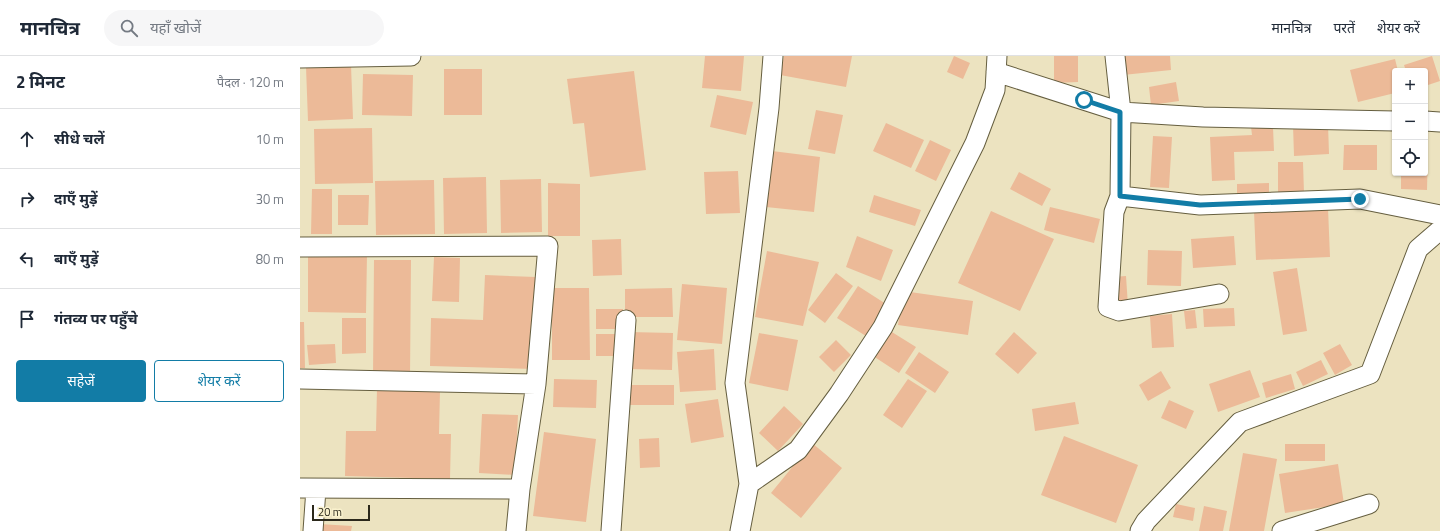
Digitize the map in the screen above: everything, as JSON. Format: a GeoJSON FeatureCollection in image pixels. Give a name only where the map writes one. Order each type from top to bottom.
{"type":"FeatureCollection","features":[{"type":"Feature","properties":{"kind":"street"},"geometry":{"type":"LineString","coordinates":[[300,58],[411,56]]}},
{"type":"Feature","properties":{"kind":"street"},"geometry":{"type":"LineString","coordinates":[[740,531],[749,484],[735,383],[768,116],[773,56]]}},
{"type":"Feature","properties":{"kind":"street"},"geometry":{"type":"LineString","coordinates":[[1115,56],[1120,112],[1120,196],[1114,212],[1108,307],[1119,310],[1219,294]]}},
{"type":"Feature","properties":{"kind":"street"},"geometry":{"type":"LineString","coordinates":[[749,484],[798,450],[839,394],[883,327],[975,143],[995,90],[997,64],[1120,112],[1203,117],[1392,121]]}},
{"type":"Feature","properties":{"kind":"street"},"geometry":{"type":"LineString","coordinates":[[1428,121],[1440,122]]}},
{"type":"Feature","properties":{"kind":"street"},"geometry":{"type":"LineString","coordinates":[[1120,196],[1200,205],[1360,199],[1440,215]]}},
{"type":"Feature","properties":{"kind":"street"},"geometry":{"type":"LineString","coordinates":[[1140,531],[1146,521],[1240,422],[1370,374],[1418,249],[1440,230]]}},
{"type":"Feature","properties":{"kind":"street"},"geometry":{"type":"LineString","coordinates":[[300,247],[548,246],[536,384],[520,489],[516,531]]}},
{"type":"Feature","properties":{"kind":"street"},"geometry":{"type":"LineString","coordinates":[[611,531],[626,320]]}},
{"type":"Feature","properties":{"kind":"street"},"geometry":{"type":"LineString","coordinates":[[300,379],[536,384]]}},
{"type":"Feature","properties":{"kind":"street"},"geometry":{"type":"LineString","coordinates":[[313,531],[308,489],[520,489]]}},
{"type":"Feature","properties":{"kind":"street"},"geometry":{"type":"LineString","coordinates":[[1282,531],[1369,504]]}},
{"type":"Feature","properties":{"kind":"building"},"geometry":{"type":"Polygon","coordinates":[[[705,56],[744,56],[741,91],[702,88],[705,56]]]}},
{"type":"Feature","properties":{"kind":"building"},"geometry":{"type":"Polygon","coordinates":[[[784,56],[852,56],[846,87],[780,75],[784,56]]]}},
{"type":"Feature","properties":{"kind":"building"},"geometry":{"type":"Polygon","coordinates":[[[954,56],[970,63],[963,79],[947,72],[954,56]]]}},
{"type":"Feature","properties":{"kind":"building"},"geometry":{"type":"Polygon","coordinates":[[[1054,56],[1078,56],[1078,82],[1054,83],[1054,56]]]}},
{"type":"Feature","properties":{"kind":"building"},"geometry":{"type":"Polygon","coordinates":[[[1120,56],[1170,56],[1171,70],[1123,75],[1120,56]]]}},
{"type":"Feature","properties":{"kind":"building"},"geometry":{"type":"Polygon","coordinates":[[[1432,56],[1440,81],[1428,85],[1428,68],[1405,68],[1404,65],[1432,56]]]}},
{"type":"Feature","properties":{"kind":"building"},"geometry":{"type":"Polygon","coordinates":[[[1395,59],[1397,68],[1392,68],[1392,94],[1358,102],[1350,70],[1395,59]]]}},
{"type":"Feature","properties":{"kind":"building"},"geometry":{"type":"Polygon","coordinates":[[[351,65],[353,119],[308,121],[306,67],[351,65]]]}},
{"type":"Feature","properties":{"kind":"building"},"geometry":{"type":"Polygon","coordinates":[[[444,69],[482,69],[482,115],[444,115],[444,69]]]}},
{"type":"Feature","properties":{"kind":"building"},"geometry":{"type":"Polygon","coordinates":[[[634,71],[646,170],[590,177],[584,123],[573,124],[567,79],[634,71]]]}},
{"type":"Feature","properties":{"kind":"building"},"geometry":{"type":"Polygon","coordinates":[[[363,74],[413,75],[412,116],[362,115],[363,74]]]}},
{"type":"Feature","properties":{"kind":"building"},"geometry":{"type":"Polygon","coordinates":[[[1176,82],[1179,101],[1151,105],[1149,87],[1176,82]]]}},
{"type":"Feature","properties":{"kind":"building"},"geometry":{"type":"Polygon","coordinates":[[[717,95],[753,102],[746,135],[710,127],[717,95]]]}},
{"type":"Feature","properties":{"kind":"building"},"geometry":{"type":"Polygon","coordinates":[[[816,110],[843,115],[835,154],[808,149],[816,110]]]}},
{"type":"Feature","properties":{"kind":"building"},"geometry":{"type":"Polygon","coordinates":[[[886,123],[924,140],[911,168],[873,151],[886,123]]]}},
{"type":"Feature","properties":{"kind":"building"},"geometry":{"type":"Polygon","coordinates":[[[1328,124],[1329,154],[1294,156],[1293,125],[1328,124]]]}},
{"type":"Feature","properties":{"kind":"building"},"geometry":{"type":"Polygon","coordinates":[[[1251,127],[1273,127],[1274,151],[1234,152],[1235,180],[1212,181],[1210,137],[1252,135],[1251,127]]]}},
{"type":"Feature","properties":{"kind":"building"},"geometry":{"type":"Polygon","coordinates":[[[372,128],[373,183],[315,184],[314,129],[372,128]]]}},
{"type":"Feature","properties":{"kind":"building"},"geometry":{"type":"Polygon","coordinates":[[[1153,136],[1172,137],[1169,188],[1150,187],[1153,136]]]}},
{"type":"Feature","properties":{"kind":"building"},"geometry":{"type":"Polygon","coordinates":[[[930,140],[951,150],[936,181],[915,171],[930,140]]]}},
{"type":"Feature","properties":{"kind":"building"},"geometry":{"type":"Polygon","coordinates":[[[1344,145],[1377,145],[1377,170],[1343,170],[1344,145]]]}},
{"type":"Feature","properties":{"kind":"building"},"geometry":{"type":"Polygon","coordinates":[[[772,151],[820,157],[814,212],[766,207],[772,151]]]}},
{"type":"Feature","properties":{"kind":"building"},"geometry":{"type":"Polygon","coordinates":[[[1278,162],[1303,162],[1304,193],[1278,193],[1278,162]]]}},
{"type":"Feature","properties":{"kind":"building"},"geometry":{"type":"Polygon","coordinates":[[[738,171],[740,213],[706,214],[704,172],[738,171]]]}},
{"type":"Feature","properties":{"kind":"building"},"geometry":{"type":"Polygon","coordinates":[[[1019,172],[1051,189],[1042,206],[1010,189],[1019,172]]]}},
{"type":"Feature","properties":{"kind":"building"},"geometry":{"type":"Polygon","coordinates":[[[1401,176],[1427,176],[1427,190],[1401,189],[1401,176]]]}},
{"type":"Feature","properties":{"kind":"building"},"geometry":{"type":"Polygon","coordinates":[[[486,177],[487,233],[444,234],[443,178],[486,177]]]}},
{"type":"Feature","properties":{"kind":"building"},"geometry":{"type":"Polygon","coordinates":[[[541,179],[542,232],[501,233],[500,180],[541,179]]]}},
{"type":"Feature","properties":{"kind":"building"},"geometry":{"type":"Polygon","coordinates":[[[434,180],[435,234],[376,235],[375,181],[434,180]]]}},
{"type":"Feature","properties":{"kind":"building"},"geometry":{"type":"Polygon","coordinates":[[[548,183],[580,184],[580,236],[548,236],[548,183]]]}},
{"type":"Feature","properties":{"kind":"building"},"geometry":{"type":"Polygon","coordinates":[[[1269,183],[1269,197],[1237,199],[1237,184],[1269,183]]]}},
{"type":"Feature","properties":{"kind":"building"},"geometry":{"type":"Polygon","coordinates":[[[312,189],[332,189],[332,234],[311,234],[312,189]]]}},
{"type":"Feature","properties":{"kind":"building"},"geometry":{"type":"Polygon","coordinates":[[[338,195],[369,195],[368,225],[338,225],[338,195]]]}},
{"type":"Feature","properties":{"kind":"building"},"geometry":{"type":"Polygon","coordinates":[[[874,195],[921,210],[915,226],[869,212],[874,195]]]}},
{"type":"Feature","properties":{"kind":"building"},"geometry":{"type":"Polygon","coordinates":[[[1050,207],[1100,219],[1094,243],[1044,230],[1050,207]]]}},
{"type":"Feature","properties":{"kind":"building"},"geometry":{"type":"Polygon","coordinates":[[[1328,208],[1330,257],[1256,260],[1254,211],[1328,208]]]}},
{"type":"Feature","properties":{"kind":"building"},"geometry":{"type":"Polygon","coordinates":[[[991,211],[1054,239],[1020,311],[958,283],[991,211]]]}},
{"type":"Feature","properties":{"kind":"building"},"geometry":{"type":"Polygon","coordinates":[[[857,236],[893,250],[881,281],[846,267],[857,236]]]}},
{"type":"Feature","properties":{"kind":"building"},"geometry":{"type":"Polygon","coordinates":[[[1234,236],[1236,265],[1193,268],[1191,239],[1234,236]]]}},
{"type":"Feature","properties":{"kind":"building"},"geometry":{"type":"Polygon","coordinates":[[[621,239],[622,275],[593,276],[592,240],[621,239]]]}},
{"type":"Feature","properties":{"kind":"building"},"geometry":{"type":"Polygon","coordinates":[[[1148,250],[1182,251],[1181,286],[1147,285],[1148,250]]]}},
{"type":"Feature","properties":{"kind":"building"},"geometry":{"type":"Polygon","coordinates":[[[767,251],[819,262],[803,326],[755,317],[767,251]]]}},
{"type":"Feature","properties":{"kind":"building"},"geometry":{"type":"Polygon","coordinates":[[[308,254],[367,254],[366,313],[308,312],[308,254]]]}},
{"type":"Feature","properties":{"kind":"building"},"geometry":{"type":"Polygon","coordinates":[[[434,257],[460,258],[459,302],[432,301],[434,257]]]}},
{"type":"Feature","properties":{"kind":"building"},"geometry":{"type":"Polygon","coordinates":[[[374,260],[411,260],[410,377],[373,377],[374,260]]]}},
{"type":"Feature","properties":{"kind":"building"},"geometry":{"type":"Polygon","coordinates":[[[1297,268],[1307,331],[1283,335],[1273,272],[1297,268]]]}},
{"type":"Feature","properties":{"kind":"building"},"geometry":{"type":"Polygon","coordinates":[[[836,273],[853,286],[825,323],[808,310],[836,273]]]}},
{"type":"Feature","properties":{"kind":"building"},"geometry":{"type":"Polygon","coordinates":[[[485,275],[536,277],[534,369],[430,366],[431,318],[483,320],[485,275]]]}},
{"type":"Feature","properties":{"kind":"building"},"geometry":{"type":"Polygon","coordinates":[[[1126,276],[1128,306],[1113,307],[1112,277],[1126,276]]]}},
{"type":"Feature","properties":{"kind":"building"},"geometry":{"type":"Polygon","coordinates":[[[682,284],[727,288],[722,344],[677,340],[682,284]]]}},
{"type":"Feature","properties":{"kind":"building"},"geometry":{"type":"Polygon","coordinates":[[[858,286],[886,304],[866,336],[837,318],[858,286]]]}},
{"type":"Feature","properties":{"kind":"building"},"geometry":{"type":"Polygon","coordinates":[[[552,288],[589,288],[590,360],[552,360],[552,288]]]}},
{"type":"Feature","properties":{"kind":"building"},"geometry":{"type":"Polygon","coordinates":[[[672,288],[673,317],[625,317],[625,289],[672,288]]]}},
{"type":"Feature","properties":{"kind":"building"},"geometry":{"type":"Polygon","coordinates":[[[903,291],[973,301],[968,335],[898,325],[903,291]]]}},
{"type":"Feature","properties":{"kind":"building"},"geometry":{"type":"Polygon","coordinates":[[[1234,308],[1235,326],[1204,327],[1203,309],[1234,308]]]}},
{"type":"Feature","properties":{"kind":"building"},"geometry":{"type":"Polygon","coordinates":[[[596,309],[623,309],[623,329],[596,329],[596,309]]]}},
{"type":"Feature","properties":{"kind":"building"},"geometry":{"type":"Polygon","coordinates":[[[1195,310],[1197,328],[1186,329],[1184,311],[1195,310]]]}},
{"type":"Feature","properties":{"kind":"building"},"geometry":{"type":"Polygon","coordinates":[[[1172,314],[1174,347],[1152,348],[1150,316],[1172,314]]]}},
{"type":"Feature","properties":{"kind":"building"},"geometry":{"type":"Polygon","coordinates":[[[342,318],[366,318],[366,353],[342,354],[342,318]]]}},
{"type":"Feature","properties":{"kind":"building"},"geometry":{"type":"Polygon","coordinates":[[[300,322],[304,322],[305,368],[300,368],[300,322]]]}},
{"type":"Feature","properties":{"kind":"building"},"geometry":{"type":"Polygon","coordinates":[[[887,329],[916,347],[899,373],[870,354],[887,329]]]}},
{"type":"Feature","properties":{"kind":"building"},"geometry":{"type":"Polygon","coordinates":[[[629,332],[673,333],[672,370],[627,369],[629,332]]]}},
{"type":"Feature","properties":{"kind":"building"},"geometry":{"type":"Polygon","coordinates":[[[1014,332],[1037,353],[1018,374],[995,354],[1014,332]]]}},
{"type":"Feature","properties":{"kind":"building"},"geometry":{"type":"Polygon","coordinates":[[[759,333],[798,340],[788,391],[749,383],[759,333]]]}},
{"type":"Feature","properties":{"kind":"building"},"geometry":{"type":"Polygon","coordinates":[[[596,334],[616,334],[616,356],[596,356],[596,334]]]}},
{"type":"Feature","properties":{"kind":"building"},"geometry":{"type":"Polygon","coordinates":[[[836,340],[851,355],[834,372],[819,357],[836,340]]]}},
{"type":"Feature","properties":{"kind":"building"},"geometry":{"type":"Polygon","coordinates":[[[335,344],[336,363],[309,365],[307,345],[335,344]]]}},
{"type":"Feature","properties":{"kind":"building"},"geometry":{"type":"Polygon","coordinates":[[[1340,344],[1352,365],[1335,375],[1323,353],[1340,344]]]}},
{"type":"Feature","properties":{"kind":"building"},"geometry":{"type":"Polygon","coordinates":[[[714,349],[716,390],[680,392],[677,352],[714,349]]]}},
{"type":"Feature","properties":{"kind":"building"},"geometry":{"type":"Polygon","coordinates":[[[919,352],[949,372],[935,393],[905,373],[919,352]]]}},
{"type":"Feature","properties":{"kind":"building"},"geometry":{"type":"Polygon","coordinates":[[[1321,360],[1328,374],[1303,386],[1296,372],[1321,360]]]}},
{"type":"Feature","properties":{"kind":"building"},"geometry":{"type":"Polygon","coordinates":[[[1250,370],[1260,397],[1218,412],[1209,384],[1250,370]]]}},
{"type":"Feature","properties":{"kind":"building"},"geometry":{"type":"Polygon","coordinates":[[[1161,371],[1171,388],[1148,401],[1139,385],[1161,371]]]}},
{"type":"Feature","properties":{"kind":"building"},"geometry":{"type":"Polygon","coordinates":[[[1291,374],[1295,389],[1266,398],[1262,383],[1291,374]]]}},
{"type":"Feature","properties":{"kind":"building"},"geometry":{"type":"Polygon","coordinates":[[[554,379],[597,380],[596,408],[553,407],[554,379]]]}},
{"type":"Feature","properties":{"kind":"building"},"geometry":{"type":"Polygon","coordinates":[[[908,379],[927,391],[902,428],[883,415],[908,379]]]}},
{"type":"Feature","properties":{"kind":"building"},"geometry":{"type":"Polygon","coordinates":[[[630,385],[674,385],[674,405],[630,405],[630,385]]]}},
{"type":"Feature","properties":{"kind":"building"},"geometry":{"type":"Polygon","coordinates":[[[377,389],[440,391],[439,434],[451,434],[450,479],[345,476],[346,431],[376,431],[377,389]]]}},
{"type":"Feature","properties":{"kind":"building"},"geometry":{"type":"Polygon","coordinates":[[[718,399],[724,437],[691,443],[685,404],[718,399]]]}},
{"type":"Feature","properties":{"kind":"building"},"geometry":{"type":"Polygon","coordinates":[[[1169,400],[1194,411],[1186,429],[1161,418],[1169,400]]]}},
{"type":"Feature","properties":{"kind":"building"},"geometry":{"type":"Polygon","coordinates":[[[1075,402],[1079,424],[1035,431],[1032,409],[1075,402]]]}},
{"type":"Feature","properties":{"kind":"building"},"geometry":{"type":"Polygon","coordinates":[[[784,406],[803,424],[778,451],[759,433],[784,406]]]}},
{"type":"Feature","properties":{"kind":"building"},"geometry":{"type":"Polygon","coordinates":[[[482,414],[518,415],[515,475],[479,473],[482,414]]]}},
{"type":"Feature","properties":{"kind":"building"},"geometry":{"type":"Polygon","coordinates":[[[544,432],[596,439],[586,522],[533,516],[544,432]]]}},
{"type":"Feature","properties":{"kind":"building"},"geometry":{"type":"Polygon","coordinates":[[[1064,436],[1138,465],[1116,523],[1041,495],[1064,436]]]}},
{"type":"Feature","properties":{"kind":"building"},"geometry":{"type":"Polygon","coordinates":[[[659,438],[660,467],[640,468],[639,439],[659,438]]]}},
{"type":"Feature","properties":{"kind":"building"},"geometry":{"type":"Polygon","coordinates":[[[812,443],[842,468],[801,518],[771,493],[812,443]]]}},
{"type":"Feature","properties":{"kind":"building"},"geometry":{"type":"Polygon","coordinates":[[[1285,444],[1325,444],[1325,461],[1285,461],[1285,444]]]}},
{"type":"Feature","properties":{"kind":"building"},"geometry":{"type":"Polygon","coordinates":[[[1243,453],[1277,459],[1264,531],[1229,531],[1243,453]]]}},
{"type":"Feature","properties":{"kind":"building"},"geometry":{"type":"Polygon","coordinates":[[[1338,464],[1344,504],[1285,513],[1279,474],[1338,464]]]}},
{"type":"Feature","properties":{"kind":"building"},"geometry":{"type":"Polygon","coordinates":[[[1176,504],[1195,508],[1193,521],[1173,517],[1176,504]]]}},
{"type":"Feature","properties":{"kind":"building"},"geometry":{"type":"Polygon","coordinates":[[[1204,506],[1227,511],[1223,531],[1199,531],[1204,506]]]}},
{"type":"Feature","properties":{"kind":"building"},"geometry":{"type":"Polygon","coordinates":[[[319,524],[352,526],[351,531],[318,531],[319,524]]]}},
{"type":"Feature","properties":{"kind":"route"},"geometry":{"type":"LineString","coordinates":[[1084,100],[1120,112],[1120,196],[1200,205],[1360,199]]}}]}
